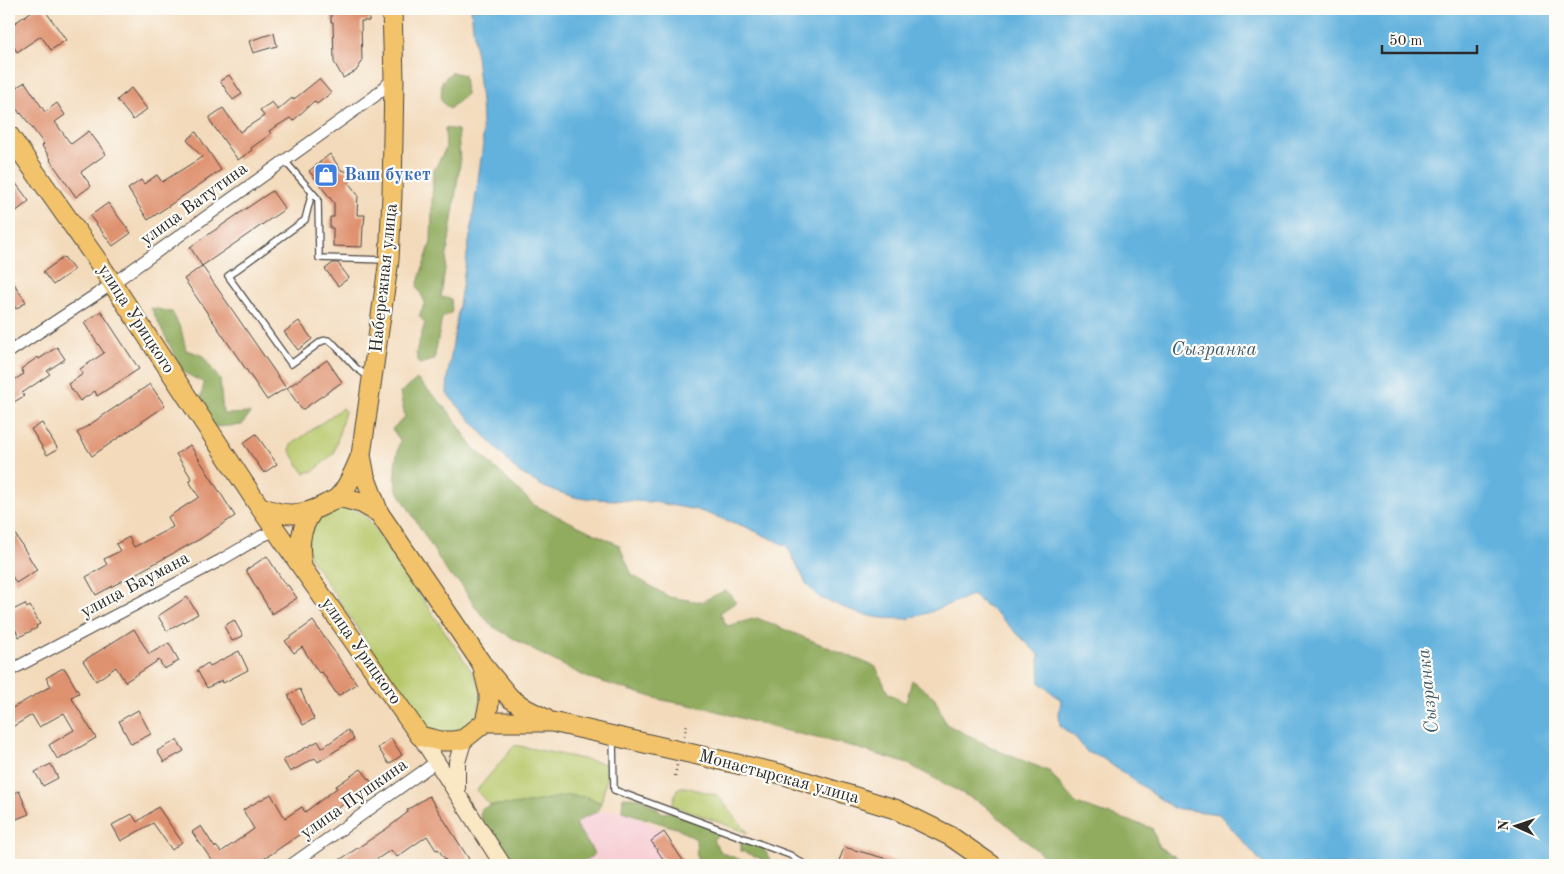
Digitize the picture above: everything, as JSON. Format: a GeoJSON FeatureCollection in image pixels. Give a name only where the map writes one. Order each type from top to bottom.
{"type":"FeatureCollection","features":[{"type":"Feature","properties":{"kind":"main road","name":"Набережная улица"},"geometry":{"type":"LineString","coordinates":[[361,456],[389,260],[394,78],[392,9]]}},
{"type":"Feature","properties":{"kind":"main road","name":"улица Урицкого"},"geometry":{"type":"LineString","coordinates":[[9,135],[74,226],[259,506],[420,736]]}},
{"type":"Feature","properties":{"kind":"main road"},"geometry":{"type":"LineString","coordinates":[[259,506],[273,512],[285,514],[312,512],[338,497],[349,482],[361,456]]}},
{"type":"Feature","properties":{"kind":"main road"},"geometry":{"type":"LineString","coordinates":[[361,456],[365,476],[379,513],[482,664],[510,698],[526,709],[552,722]]}},
{"type":"Feature","properties":{"kind":"main road"},"geometry":{"type":"LineString","coordinates":[[338,497],[361,503],[379,513]]}},
{"type":"Feature","properties":{"kind":"main road"},"geometry":{"type":"LineString","coordinates":[[302,567],[300,551],[302,531],[312,512]]}},
{"type":"Feature","properties":{"kind":"main road"},"geometry":{"type":"LineString","coordinates":[[420,736],[440,741],[464,739],[485,722],[489,704],[489,692],[482,664]]}},
{"type":"Feature","properties":{"kind":"main road"},"geometry":{"type":"LineString","coordinates":[[485,722],[552,722]]}},
{"type":"Feature","properties":{"kind":"main road","name":"Монастырская улица"},"geometry":{"type":"LineString","coordinates":[[552,722],[781,774],[895,809],[950,836],[992,865]]}},
{"type":"Feature","properties":{"kind":"main road"},"geometry":{"type":"LineString","coordinates":[[420,736],[502,865]]}},
{"type":"Feature","properties":{"kind":"main road"},"geometry":{"type":"LineString","coordinates":[[457,793],[457,762],[464,739]]}},
{"type":"Feature","properties":{"kind":"street","name":"улица Ватутина"},"geometry":{"type":"LineString","coordinates":[[9,352],[112,284],[375,96],[394,78]]}},
{"type":"Feature","properties":{"kind":"street","name":"улица Баумана"},"geometry":{"type":"LineString","coordinates":[[9,671],[221,560],[262,536],[277,530]]}},
{"type":"Feature","properties":{"kind":"street","name":"улица Пушкина"},"geometry":{"type":"LineString","coordinates":[[291,865],[436,762]]}},
{"type":"Feature","properties":{"kind":"lane"},"geometry":{"type":"LineString","coordinates":[[284,160],[318,199],[320,258],[389,260]]}},
{"type":"Feature","properties":{"kind":"lane"},"geometry":{"type":"LineString","coordinates":[[312,192],[305,220],[228,276],[291,364],[322,341],[328,340],[356,368],[373,380]]}},
{"type":"Feature","properties":{"kind":"lane"},"geometry":{"type":"LineString","coordinates":[[613,735],[614,790],[790,855],[804,865]]}},
{"type":"Feature","properties":{"kind":"shaded area"},"geometry":{"type":"Polygon","coordinates":[[[622,811],[662,829],[686,865],[526,865],[582,819],[594,812],[622,811]]]}},
{"type":"Feature","properties":{"kind":"green space"},"geometry":{"type":"Polygon","coordinates":[[[452,72],[464,75],[466,95],[449,109],[441,100],[442,81],[452,72]]]}},
{"type":"Feature","properties":{"kind":"green space"},"geometry":{"type":"Polygon","coordinates":[[[445,128],[458,130],[460,163],[441,297],[451,299],[452,312],[442,318],[434,360],[419,364],[416,353],[425,323],[419,316],[425,302],[417,286],[431,242],[433,172],[446,148],[445,128]]]}},
{"type":"Feature","properties":{"kind":"green space"},"geometry":{"type":"Polygon","coordinates":[[[151,308],[172,312],[181,329],[186,350],[202,355],[220,380],[223,414],[250,413],[242,425],[215,427],[199,408],[204,383],[183,372],[151,308]]]}},
{"type":"Feature","properties":{"kind":"green space"},"geometry":{"type":"Polygon","coordinates":[[[417,379],[447,409],[473,447],[534,505],[619,545],[632,575],[669,597],[701,602],[726,590],[736,602],[720,613],[727,626],[757,618],[876,667],[888,693],[906,703],[912,680],[935,698],[946,724],[1001,752],[1049,771],[1076,804],[1152,828],[1159,847],[1189,865],[1086,865],[1077,857],[1064,865],[1054,865],[984,805],[908,764],[847,745],[778,729],[706,708],[662,700],[586,677],[492,626],[476,608],[460,583],[449,575],[396,488],[395,465],[400,440],[392,429],[405,417],[400,393],[417,379]]]}},
{"type":"Feature","properties":{"kind":"green space"},"geometry":{"type":"Polygon","coordinates":[[[342,408],[345,411],[334,453],[314,471],[304,473],[290,451],[291,445],[342,408]]]}},
{"type":"Feature","properties":{"kind":"green space"},"geometry":{"type":"Polygon","coordinates":[[[352,508],[366,516],[475,676],[481,690],[479,713],[471,726],[449,735],[424,728],[309,556],[308,538],[320,516],[331,509],[352,508]]]}},
{"type":"Feature","properties":{"kind":"green space"},"geometry":{"type":"Polygon","coordinates":[[[515,745],[607,764],[607,778],[601,803],[587,797],[518,805],[490,805],[477,790],[515,745]]]}},
{"type":"Feature","properties":{"kind":"green space"},"geometry":{"type":"Polygon","coordinates":[[[681,787],[717,795],[748,833],[672,805],[677,789],[681,787]]]}},
{"type":"Feature","properties":{"kind":"green space"},"geometry":{"type":"Polygon","coordinates":[[[568,795],[587,797],[601,803],[597,812],[575,824],[595,854],[579,865],[513,865],[480,816],[481,809],[491,806],[515,805],[568,795]]]}},
{"type":"Feature","properties":{"kind":"green space"},"geometry":{"type":"Polygon","coordinates":[[[623,797],[642,798],[663,813],[677,811],[722,831],[713,840],[722,853],[755,865],[720,865],[697,859],[696,839],[676,828],[622,811],[623,797]]]}},
{"type":"Feature","properties":{"kind":"green space"},"geometry":{"type":"Polygon","coordinates":[[[749,841],[763,847],[772,863],[741,851],[741,842],[749,841]]]}},
{"type":"Feature","properties":{"kind":"water","name":"Сызранка"},"geometry":{"type":"Polygon","coordinates":[[[471,9],[1555,9],[1555,865],[1264,865],[1219,814],[1173,808],[1102,758],[1087,752],[1076,738],[1060,726],[1061,700],[1040,683],[1039,655],[995,612],[972,595],[928,613],[907,619],[881,618],[860,614],[820,598],[807,585],[787,546],[746,527],[697,510],[653,502],[578,498],[546,488],[517,471],[447,394],[448,374],[483,144],[481,101],[471,9]]]}},
{"type":"Feature","properties":{"kind":"building"},"geometry":{"type":"Polygon","coordinates":[[[35,9],[44,9],[66,40],[51,50],[41,36],[17,52],[9,39],[9,27],[35,9]]]}},
{"type":"Feature","properties":{"kind":"building"},"geometry":{"type":"Polygon","coordinates":[[[331,9],[369,9],[369,21],[361,21],[362,62],[356,71],[343,78],[334,62],[331,9]]]}},
{"type":"Feature","properties":{"kind":"building"},"geometry":{"type":"Polygon","coordinates":[[[274,33],[277,46],[253,53],[249,41],[274,33]]]}},
{"type":"Feature","properties":{"kind":"building"},"geometry":{"type":"Polygon","coordinates":[[[229,75],[242,94],[233,100],[220,81],[229,75]]]}},
{"type":"Feature","properties":{"kind":"building"},"geometry":{"type":"Polygon","coordinates":[[[9,76],[17,87],[25,82],[45,112],[57,103],[65,115],[55,122],[71,144],[89,131],[106,154],[81,172],[91,186],[76,197],[50,160],[42,146],[44,144],[9,97],[9,76]]]}},
{"type":"Feature","properties":{"kind":"building"},"geometry":{"type":"Polygon","coordinates":[[[319,79],[331,93],[317,104],[314,101],[293,121],[290,118],[269,131],[271,134],[238,160],[210,121],[210,117],[223,108],[240,132],[264,116],[260,110],[272,102],[278,110],[319,79]]]}},
{"type":"Feature","properties":{"kind":"building"},"geometry":{"type":"Polygon","coordinates":[[[131,88],[147,109],[133,120],[117,100],[131,88]]]}},
{"type":"Feature","properties":{"kind":"building"},"geometry":{"type":"Polygon","coordinates":[[[196,132],[221,170],[148,220],[128,189],[141,180],[144,184],[157,175],[162,182],[202,157],[187,140],[196,132]]]}},
{"type":"Feature","properties":{"kind":"building"},"geometry":{"type":"Polygon","coordinates":[[[330,154],[341,170],[349,172],[351,178],[348,182],[358,195],[357,215],[365,215],[362,247],[333,246],[333,228],[330,228],[330,217],[334,217],[334,203],[309,171],[330,154]]]}},
{"type":"Feature","properties":{"kind":"building"},"geometry":{"type":"Polygon","coordinates":[[[9,174],[29,201],[14,213],[9,205],[9,174]]]}},
{"type":"Feature","properties":{"kind":"building"},"geometry":{"type":"Polygon","coordinates":[[[272,191],[285,209],[202,266],[190,247],[272,191]]]}},
{"type":"Feature","properties":{"kind":"building"},"geometry":{"type":"Polygon","coordinates":[[[108,203],[131,233],[113,246],[90,216],[108,203]]]}},
{"type":"Feature","properties":{"kind":"building"},"geometry":{"type":"Polygon","coordinates":[[[64,257],[74,270],[53,285],[43,272],[64,257]]]}},
{"type":"Feature","properties":{"kind":"building"},"geometry":{"type":"Polygon","coordinates":[[[333,263],[338,263],[349,278],[338,286],[325,269],[333,263]]]}},
{"type":"Feature","properties":{"kind":"building"},"geometry":{"type":"Polygon","coordinates":[[[202,266],[286,388],[267,400],[184,279],[202,266]]]}},
{"type":"Feature","properties":{"kind":"building"},"geometry":{"type":"Polygon","coordinates":[[[9,276],[26,302],[16,309],[9,297],[9,276]]]}},
{"type":"Feature","properties":{"kind":"building"},"geometry":{"type":"Polygon","coordinates":[[[101,311],[139,369],[97,396],[95,391],[80,401],[68,384],[83,374],[80,369],[104,353],[84,323],[101,311]]]}},
{"type":"Feature","properties":{"kind":"building"},"geometry":{"type":"Polygon","coordinates":[[[299,321],[312,339],[298,350],[284,332],[299,321]]]}},
{"type":"Feature","properties":{"kind":"building"},"geometry":{"type":"Polygon","coordinates":[[[57,347],[65,359],[47,371],[50,374],[22,393],[24,396],[9,405],[9,383],[24,374],[21,369],[57,347]]]}},
{"type":"Feature","properties":{"kind":"building"},"geometry":{"type":"Polygon","coordinates":[[[327,360],[342,382],[302,410],[287,388],[327,360]]]}},
{"type":"Feature","properties":{"kind":"building"},"geometry":{"type":"Polygon","coordinates":[[[150,384],[165,406],[92,456],[77,433],[150,384]]]}},
{"type":"Feature","properties":{"kind":"building"},"geometry":{"type":"Polygon","coordinates":[[[42,423],[58,449],[47,455],[31,429],[42,423]]]}},
{"type":"Feature","properties":{"kind":"building"},"geometry":{"type":"Polygon","coordinates":[[[256,434],[277,464],[264,473],[243,443],[256,434]]]}},
{"type":"Feature","properties":{"kind":"building"},"geometry":{"type":"Polygon","coordinates":[[[190,445],[235,516],[200,539],[96,595],[86,577],[107,565],[104,559],[120,551],[116,544],[129,537],[134,547],[173,527],[168,517],[199,497],[189,481],[192,479],[176,454],[190,445]]]}},
{"type":"Feature","properties":{"kind":"building"},"geometry":{"type":"Polygon","coordinates":[[[9,524],[37,570],[16,583],[9,571],[9,524]]]}},
{"type":"Feature","properties":{"kind":"building"},"geometry":{"type":"Polygon","coordinates":[[[267,556],[286,586],[288,585],[297,598],[272,614],[246,570],[267,556]]]}},
{"type":"Feature","properties":{"kind":"building"},"geometry":{"type":"Polygon","coordinates":[[[187,597],[198,614],[167,631],[158,616],[187,597]]]}},
{"type":"Feature","properties":{"kind":"building"},"geometry":{"type":"Polygon","coordinates":[[[25,604],[27,608],[30,606],[40,624],[36,626],[37,628],[19,637],[9,612],[25,604]]]}},
{"type":"Feature","properties":{"kind":"building"},"geometry":{"type":"Polygon","coordinates":[[[234,620],[243,636],[232,641],[224,626],[234,620]]]}},
{"type":"Feature","properties":{"kind":"building"},"geometry":{"type":"Polygon","coordinates":[[[313,621],[357,684],[338,696],[322,672],[319,673],[302,647],[294,653],[285,641],[313,621]]]}},
{"type":"Feature","properties":{"kind":"building"},"geometry":{"type":"Polygon","coordinates":[[[134,629],[149,654],[169,643],[179,661],[164,669],[159,660],[125,682],[116,667],[96,681],[83,661],[134,629]]]}},
{"type":"Feature","properties":{"kind":"building"},"geometry":{"type":"Polygon","coordinates":[[[239,651],[248,670],[223,683],[222,680],[207,688],[197,670],[208,663],[210,666],[239,651]]]}},
{"type":"Feature","properties":{"kind":"building"},"geometry":{"type":"Polygon","coordinates":[[[61,669],[65,669],[79,693],[71,697],[96,738],[58,760],[49,745],[74,730],[64,713],[39,727],[32,715],[9,729],[9,710],[51,686],[46,678],[61,669]]]}},
{"type":"Feature","properties":{"kind":"building"},"geometry":{"type":"Polygon","coordinates":[[[300,689],[314,719],[303,725],[288,695],[300,689]]]}},
{"type":"Feature","properties":{"kind":"building"},"geometry":{"type":"Polygon","coordinates":[[[138,710],[151,734],[131,744],[119,721],[138,710]]]}},
{"type":"Feature","properties":{"kind":"building"},"geometry":{"type":"Polygon","coordinates":[[[348,730],[354,739],[318,762],[315,758],[290,772],[283,760],[318,741],[322,748],[348,730]]]}},
{"type":"Feature","properties":{"kind":"building"},"geometry":{"type":"Polygon","coordinates":[[[391,738],[402,755],[389,764],[378,748],[391,738]]]}},
{"type":"Feature","properties":{"kind":"building"},"geometry":{"type":"Polygon","coordinates":[[[177,740],[184,751],[164,762],[157,751],[177,740]]]}},
{"type":"Feature","properties":{"kind":"building"},"geometry":{"type":"Polygon","coordinates":[[[51,764],[58,778],[43,786],[35,772],[51,764]]]}},
{"type":"Feature","properties":{"kind":"building"},"geometry":{"type":"Polygon","coordinates":[[[361,769],[373,784],[261,861],[264,865],[215,865],[192,832],[201,826],[215,848],[216,846],[221,852],[254,829],[243,810],[271,794],[285,818],[302,807],[305,812],[337,788],[336,786],[361,769]]]}},
{"type":"Feature","properties":{"kind":"building"},"geometry":{"type":"Polygon","coordinates":[[[19,791],[29,814],[9,822],[9,795],[19,791]]]}},
{"type":"Feature","properties":{"kind":"building"},"geometry":{"type":"Polygon","coordinates":[[[429,796],[469,859],[460,865],[449,865],[427,836],[397,857],[391,850],[368,865],[332,865],[389,827],[408,812],[407,810],[429,796]]]}},
{"type":"Feature","properties":{"kind":"building"},"geometry":{"type":"Polygon","coordinates":[[[158,807],[182,842],[172,850],[153,823],[121,841],[112,825],[132,814],[137,822],[158,807]]]}},
{"type":"Feature","properties":{"kind":"building"},"geometry":{"type":"Polygon","coordinates":[[[664,832],[686,865],[667,865],[651,841],[664,832]]]}},
{"type":"Feature","properties":{"kind":"building"},"geometry":{"type":"Polygon","coordinates":[[[844,847],[898,862],[897,865],[838,865],[844,847]]]}},
{"type":"Feature","properties":{"kind":"place","name":"Ваш букет"},"geometry":{"type":"Point","coordinates":[326,175]}}]}
